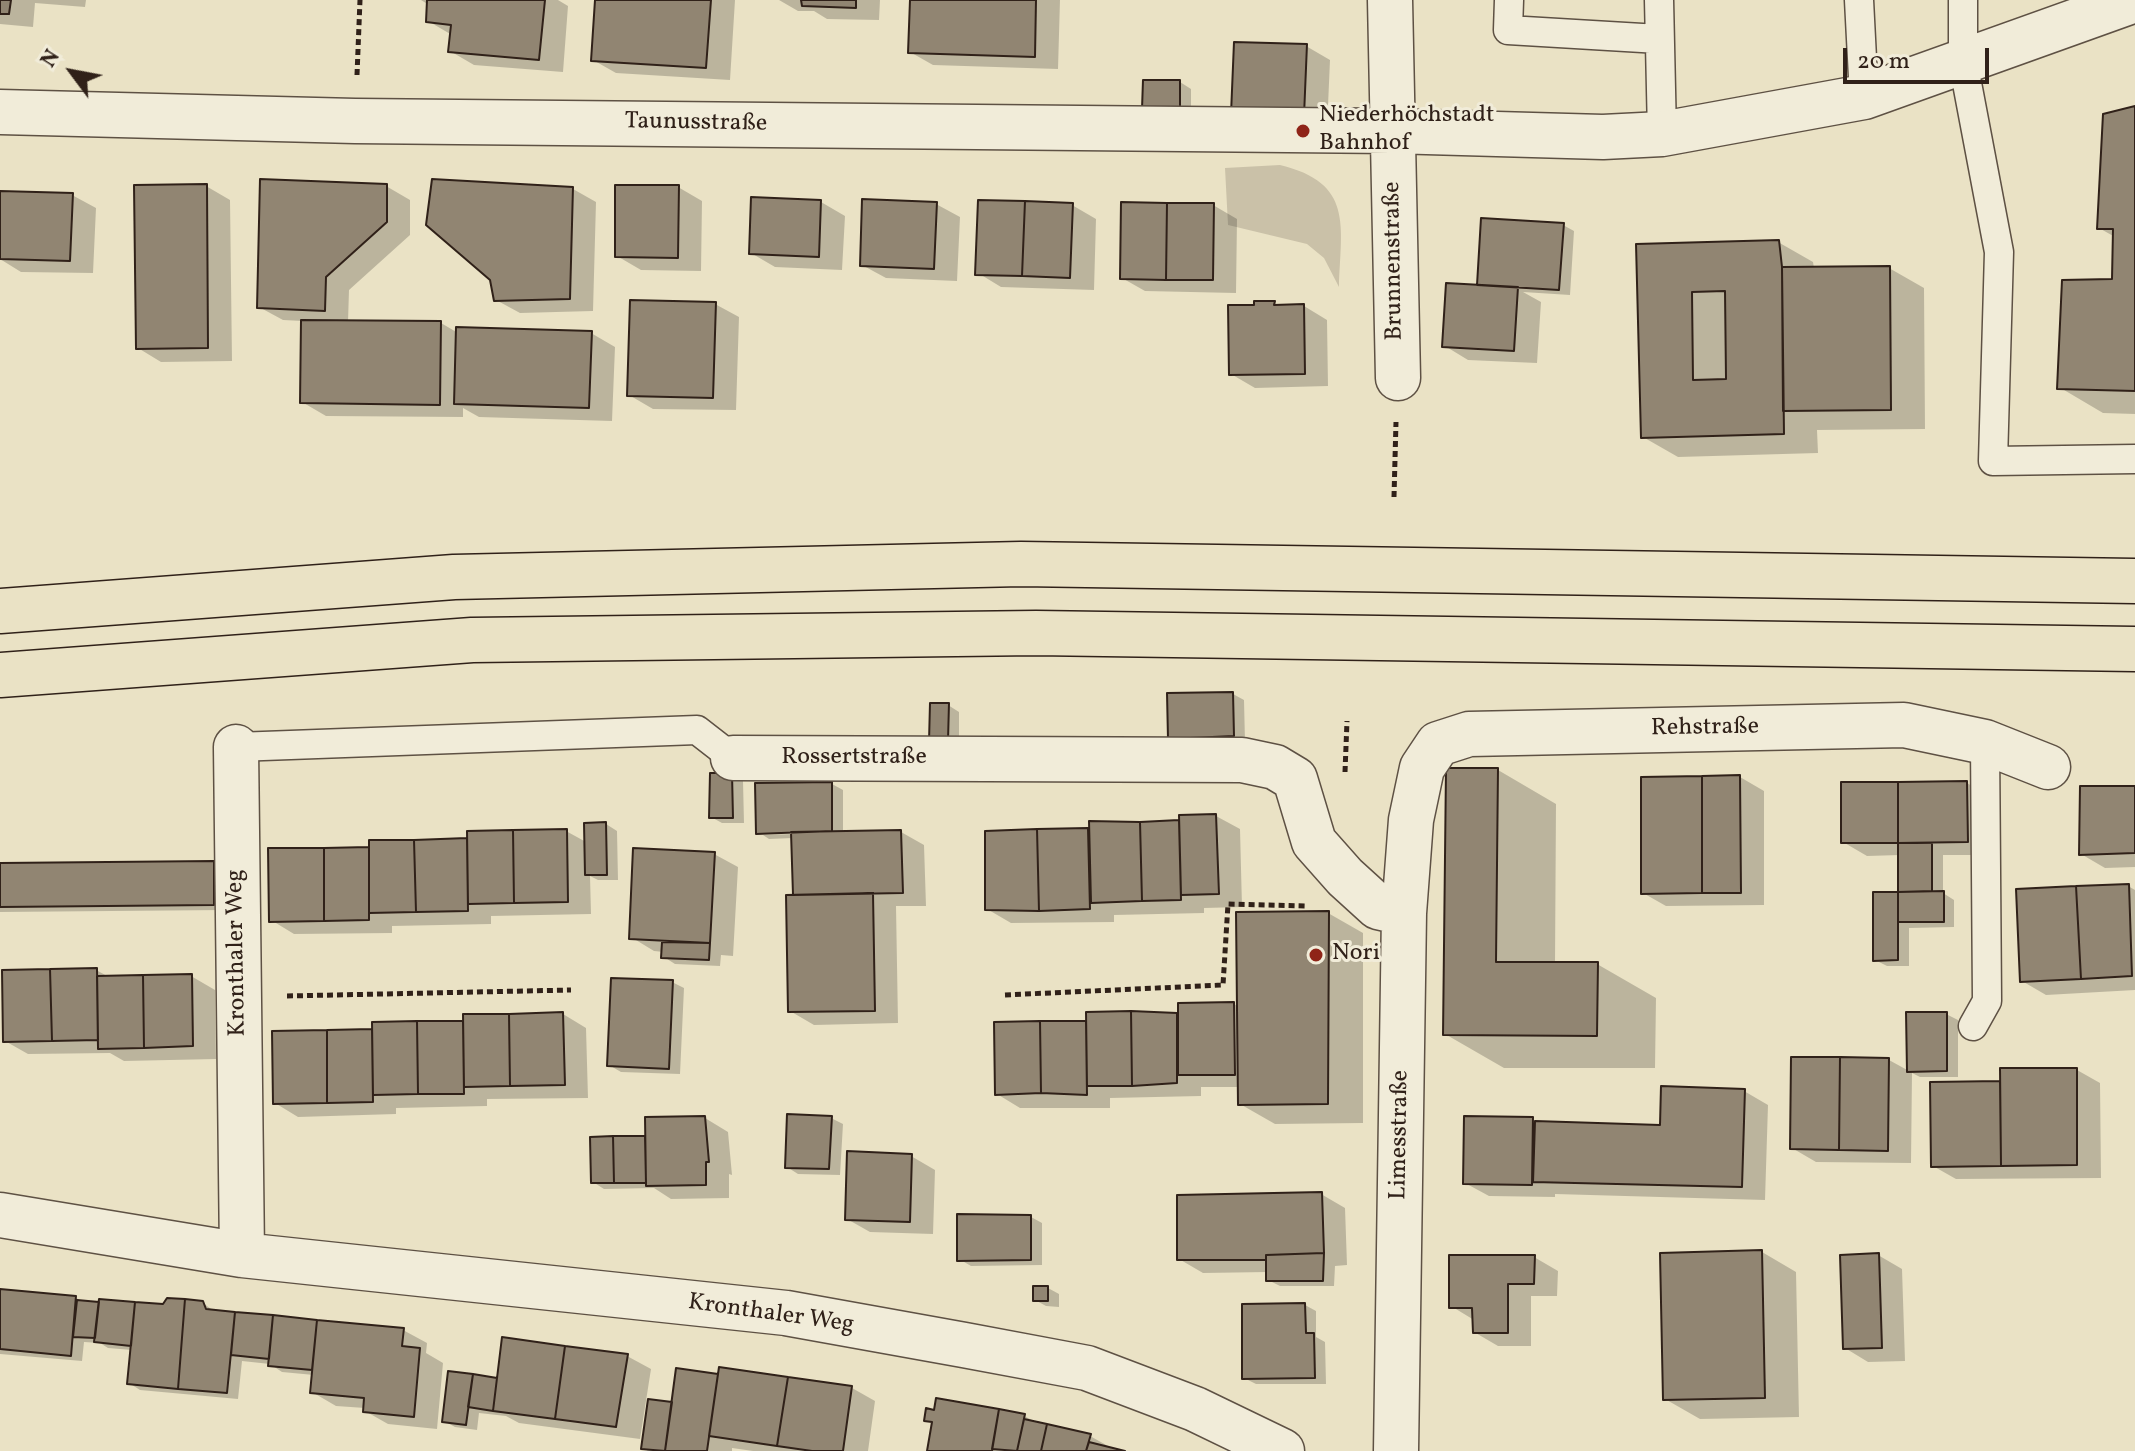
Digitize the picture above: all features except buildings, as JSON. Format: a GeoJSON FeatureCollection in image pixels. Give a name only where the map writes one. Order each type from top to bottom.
{"type":"FeatureCollection","features":[{"type":"Feature","properties":{"kind":"highway"},"geometry":{"type":"LineString","coordinates":[[0,611],[454,577],[1021,564],[2135,581]]}},
{"type":"Feature","properties":{"kind":"highway"},"geometry":{"type":"LineString","coordinates":[[0,675],[472,640],[1036,633],[2135,649]]}},
{"type":"Feature","properties":{"kind":"highway"},"geometry":{"type":"LineString","coordinates":[[2055,647],[2135,666]]}},
{"type":"Feature","properties":{"kind":"street","name":"Brunnenstraße"},"geometry":{"type":"LineString","coordinates":[[1390,0],[1398,378]]}},
{"type":"Feature","properties":{"kind":"street","name":"Taunusstraße"},"geometry":{"type":"LineString","coordinates":[[0,112],[355,121],[1391,131],[1603,137],[1662,134],[1864,97],[2135,0]]}},
{"type":"Feature","properties":{"kind":"street","name":"Rehstraße"},"geometry":{"type":"LineString","coordinates":[[1411,820],[1422,768],[1438,744],[1469,734],[1904,725],[1985,742],[2048,767]]}},
{"type":"Feature","properties":{"kind":"street","name":"Kronthaler Weg"},"geometry":{"type":"LineString","coordinates":[[236,747],[242,1255]]}},
{"type":"Feature","properties":{"kind":"street","name":"Rossertstraße"},"geometry":{"type":"LineString","coordinates":[[733,758],[1242,760],[1275,767],[1295,779],[1314,842],[1345,877],[1391,910]]}},
{"type":"Feature","properties":{"kind":"street","name":"Limesstraße"},"geometry":{"type":"LineString","coordinates":[[1396,1451],[1391,910],[1411,820]]}},
{"type":"Feature","properties":{"kind":"street","name":"Kronthaler Weg"},"geometry":{"type":"LineString","coordinates":[[0,1215],[242,1255],[786,1313],[1087,1368],[1195,1409],[1282,1451]]}},
{"type":"Feature","properties":{"kind":"lane"},"geometry":{"type":"LineString","coordinates":[[1509,0],[1508,30],[1659,39]]}},
{"type":"Feature","properties":{"kind":"lane"},"geometry":{"type":"LineString","coordinates":[[1659,0],[1662,134]]}},
{"type":"Feature","properties":{"kind":"lane"},"geometry":{"type":"LineString","coordinates":[[1859,0],[1864,97]]}},
{"type":"Feature","properties":{"kind":"lane"},"geometry":{"type":"LineString","coordinates":[[1963,0],[1963,62],[1999,252],[1993,461],[2135,459]]}},
{"type":"Feature","properties":{"kind":"lane","name":"Rossertstraße"},"geometry":{"type":"LineString","coordinates":[[236,747],[697,730],[733,758]]}},
{"type":"Feature","properties":{"kind":"lane"},"geometry":{"type":"LineString","coordinates":[[1973,1026],[1987,1001],[1985,742]]}},
{"type":"Feature","properties":{"kind":"path"},"geometry":{"type":"LineString","coordinates":[[355,121],[360,0]]}},
{"type":"Feature","properties":{"kind":"path"},"geometry":{"type":"LineString","coordinates":[[1394,497],[1398,378]]}},
{"type":"Feature","properties":{"kind":"path"},"geometry":{"type":"LineString","coordinates":[[1005,995],[1223,985],[1228,904],[1391,910]]}},
{"type":"Feature","properties":{"kind":"path"},"geometry":{"type":"LineString","coordinates":[[238,998],[571,990]]}},
{"type":"Feature","properties":{"kind":"shaded area"},"geometry":{"type":"Polygon","coordinates":[[[1280,165],[1304,173],[1321,183],[1332,195],[1341,226],[1339,287],[1324,258],[1307,244],[1228,225],[1225,168],[1280,165]]]}},
{"type":"Feature","properties":{"kind":"place","name":"Niederhöchstadt Bahnhof"},"geometry":{"type":"Point","coordinates":[1303,131]}},
{"type":"Feature","properties":{"kind":"place","name":"Nori"},"geometry":{"type":"Point","coordinates":[1316,955]}}]}
